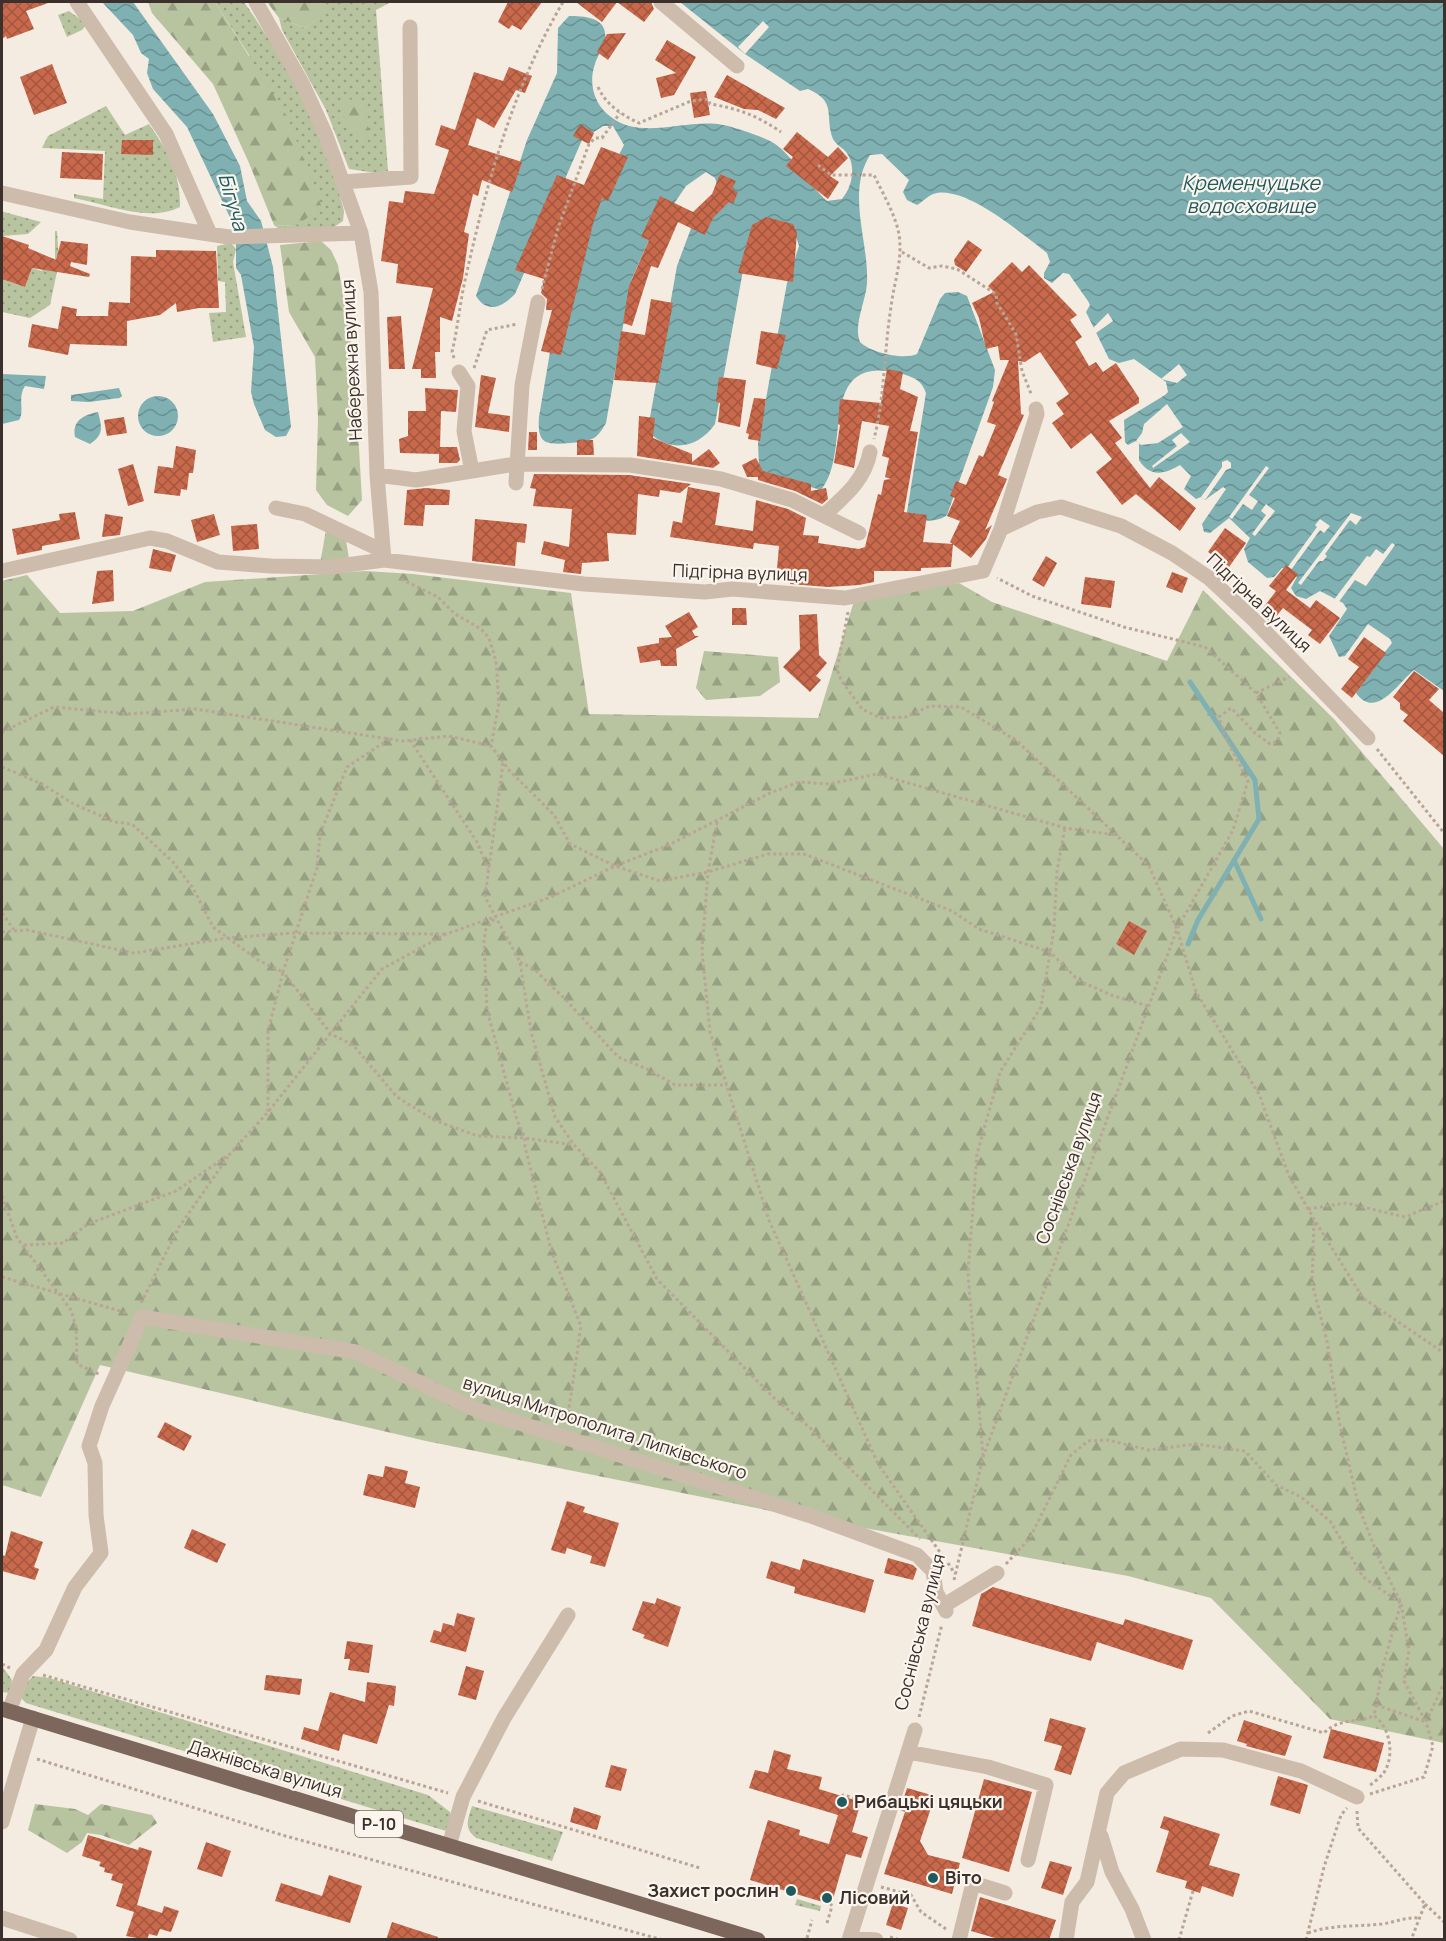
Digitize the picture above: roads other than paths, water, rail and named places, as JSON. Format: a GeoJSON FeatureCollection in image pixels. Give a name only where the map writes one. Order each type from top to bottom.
{"type":"FeatureCollection","features":[{"type":"Feature","properties":{"kind":"main road","name":"Дахнівська вулиця"},"geometry":{"type":"LineString","coordinates":[[5,1710],[758,1940]]}},
{"type":"Feature","properties":{"kind":"street"},"geometry":{"type":"LineString","coordinates":[[77,2],[166,134],[210,234]]}},
{"type":"Feature","properties":{"kind":"street","name":"Набережна вулиця"},"geometry":{"type":"LineString","coordinates":[[256,2],[303,85],[325,133],[361,233],[371,292],[377,475],[386,557]]}},
{"type":"Feature","properties":{"kind":"street"},"geometry":{"type":"LineString","coordinates":[[661,2],[737,66]]}},
{"type":"Feature","properties":{"kind":"street"},"geometry":{"type":"LineString","coordinates":[[343,182],[411,177],[410,27]]}},
{"type":"Feature","properties":{"kind":"street"},"geometry":{"type":"LineString","coordinates":[[2,192],[130,222],[230,237],[361,233]]}},
{"type":"Feature","properties":{"kind":"street"},"geometry":{"type":"LineString","coordinates":[[516,483],[522,386],[537,309]]}},
{"type":"Feature","properties":{"kind":"street"},"geometry":{"type":"LineString","coordinates":[[459,372],[468,386],[464,431],[472,471]]}},
{"type":"Feature","properties":{"kind":"street"},"geometry":{"type":"LineString","coordinates":[[1001,530],[1037,414],[1036,409]]}},
{"type":"Feature","properties":{"kind":"street"},"geometry":{"type":"LineString","coordinates":[[824,515],[845,496],[867,469],[870,452]]}},
{"type":"Feature","properties":{"kind":"street"},"geometry":{"type":"LineString","coordinates":[[377,475],[416,480],[516,464],[630,465],[721,479],[792,500],[859,533]]}},
{"type":"Feature","properties":{"kind":"street","name":"Підгірна вулиця"},"geometry":{"type":"LineString","coordinates":[[2,571],[150,538],[167,541],[218,561],[260,566],[331,567],[386,557],[584,584],[705,592],[732,589],[845,598],[983,571],[1001,530],[1037,512],[1061,507],[1121,526],[1172,553],[1209,578],[1368,738]]}},
{"type":"Feature","properties":{"kind":"street"},"geometry":{"type":"LineString","coordinates":[[276,508],[305,514],[386,557]]}},
{"type":"Feature","properties":{"kind":"street","name":"вулиця Митрополита Липківського"},"geometry":{"type":"LineString","coordinates":[[5,1710],[23,1674],[46,1650],[75,1587],[101,1553],[96,1515],[96,1463],[89,1446],[112,1383],[142,1317],[356,1352],[472,1408],[811,1516],[917,1555],[933,1571],[936,1592],[947,1607],[997,1573]]}},
{"type":"Feature","properties":{"kind":"street"},"geometry":{"type":"LineString","coordinates":[[449,1846],[463,1797],[504,1718],[568,1616]]}},
{"type":"Feature","properties":{"kind":"street"},"geometry":{"type":"LineString","coordinates":[[2,1822],[33,1719]]}},
{"type":"Feature","properties":{"kind":"street","name":"Соснівська вулиця"},"geometry":{"type":"LineString","coordinates":[[850,1939],[915,1730]]}},
{"type":"Feature","properties":{"kind":"street"},"geometry":{"type":"LineString","coordinates":[[1066,1940],[1072,1902],[1087,1882],[1100,1833],[1107,1794],[1124,1773],[1181,1749],[1223,1750],[1301,1771],[1357,1797]]}},
{"type":"Feature","properties":{"kind":"street"},"geometry":{"type":"LineString","coordinates":[[908,1752],[988,1767],[1046,1785],[1028,1860]]}},
{"type":"Feature","properties":{"kind":"street"},"geometry":{"type":"LineString","coordinates":[[1100,1833],[1112,1872],[1132,1909],[1144,1940]]}},
{"type":"Feature","properties":{"kind":"street"},"geometry":{"type":"LineString","coordinates":[[955,1937],[973,1883],[1005,1893]]}},
{"type":"Feature","properties":{"kind":"street"},"geometry":{"type":"LineString","coordinates":[[2,1918],[70,1940]]}},
{"type":"Feature","properties":{"kind":"street"},"geometry":{"type":"LineString","coordinates":[[850,1939],[876,1940]]}},
{"type":"Feature","properties":{"kind":"water","name":"Бігуча"},"geometry":{"type":"Polygon","coordinates":[[[102,2],[133,2],[213,114],[240,166],[247,201],[261,221],[273,267],[291,427],[286,436],[276,437],[265,430],[251,392],[254,347],[241,275],[236,268],[236,230],[187,127],[153,89],[147,73],[149,59],[141,53],[133,35],[102,2]]]}},
{"type":"Feature","properties":{"kind":"water","name":"Кременчуцьке водосховище"},"geometry":{"type":"Polygon","coordinates":[[[680,2],[1444,2],[1444,691],[1414,670],[1379,701],[1371,703],[1356,693],[1358,686],[1392,643],[1390,639],[1368,624],[1345,656],[1339,657],[1329,636],[1347,609],[1343,603],[1320,591],[1306,599],[1296,596],[1291,588],[1297,577],[1287,568],[1282,568],[1274,577],[1267,578],[1248,562],[1244,549],[1250,538],[1229,518],[1210,533],[1204,532],[1202,524],[1226,489],[1223,487],[1205,500],[1201,497],[1196,499],[1184,489],[1191,476],[1180,465],[1169,471],[1158,473],[1148,470],[1139,460],[1139,443],[1136,441],[1128,445],[1125,442],[1124,420],[1165,395],[1168,392],[1166,382],[1134,359],[1119,363],[1109,359],[1086,312],[1090,305],[1069,274],[1063,273],[1052,283],[1044,278],[1050,262],[1047,253],[995,214],[964,198],[950,193],[937,193],[917,205],[907,200],[903,192],[909,180],[882,154],[870,155],[863,170],[860,185],[860,218],[867,283],[858,328],[860,342],[888,354],[911,356],[917,354],[940,299],[945,293],[958,292],[967,296],[995,370],[993,387],[947,515],[927,521],[911,516],[907,512],[926,393],[918,380],[903,374],[875,371],[857,377],[846,390],[830,473],[821,490],[765,474],[759,466],[758,443],[787,283],[799,246],[794,230],[750,232],[715,424],[702,438],[686,445],[668,444],[651,434],[649,423],[677,266],[693,223],[718,187],[715,178],[706,172],[686,186],[648,242],[631,281],[605,425],[598,435],[588,440],[562,444],[545,441],[540,433],[539,417],[566,258],[624,145],[613,126],[603,126],[582,140],[515,294],[496,307],[485,305],[476,296],[527,140],[557,73],[558,28],[569,16],[594,19],[603,26],[605,39],[592,79],[594,93],[600,106],[611,117],[623,124],[637,127],[709,124],[729,126],[753,134],[770,141],[785,152],[827,201],[842,199],[851,183],[852,170],[849,158],[833,139],[827,104],[823,99],[808,89],[800,91],[745,54],[680,2]]]}},
{"type":"Feature","properties":{"kind":"water"},"geometry":{"type":"Polygon","coordinates":[[[2,374],[46,376],[44,389],[25,386],[19,420],[2,424],[2,374]]]}},
{"type":"Feature","properties":{"kind":"water"},"geometry":{"type":"Polygon","coordinates":[[[119,388],[122,396],[119,398],[89,402],[71,401],[71,395],[119,388]]]}},
{"type":"Feature","properties":{"kind":"water"},"geometry":{"type":"Polygon","coordinates":[[[158,396],[166,397],[172,402],[177,408],[177,424],[172,430],[166,435],[158,436],[150,435],[144,430],[139,424],[138,416],[139,408],[144,402],[150,397],[158,396]]]}},
{"type":"Feature","properties":{"kind":"water"},"geometry":{"type":"Polygon","coordinates":[[[98,412],[101,426],[98,437],[90,444],[75,437],[77,423],[88,415],[98,412]]]}},
{"type":"Feature","properties":{"kind":"waterway"},"geometry":{"type":"LineString","coordinates":[[1188,944],[1198,920],[1259,819],[1255,780],[1190,682]]}},
{"type":"Feature","properties":{"kind":"waterway"},"geometry":{"type":"LineString","coordinates":[[1234,860],[1261,919]]}},
{"type":"Feature","properties":{"kind":"place","name":"Рибацькі цяцьки"},"geometry":{"type":"Point","coordinates":[842,1802]}},
{"type":"Feature","properties":{"kind":"place","name":"Віто"},"geometry":{"type":"Point","coordinates":[933,1878]}},
{"type":"Feature","properties":{"kind":"place","name":"Захист рослин"},"geometry":{"type":"Point","coordinates":[791,1891]}},
{"type":"Feature","properties":{"kind":"place","name":"Лісовий"},"geometry":{"type":"Point","coordinates":[827,1898]}}]}
